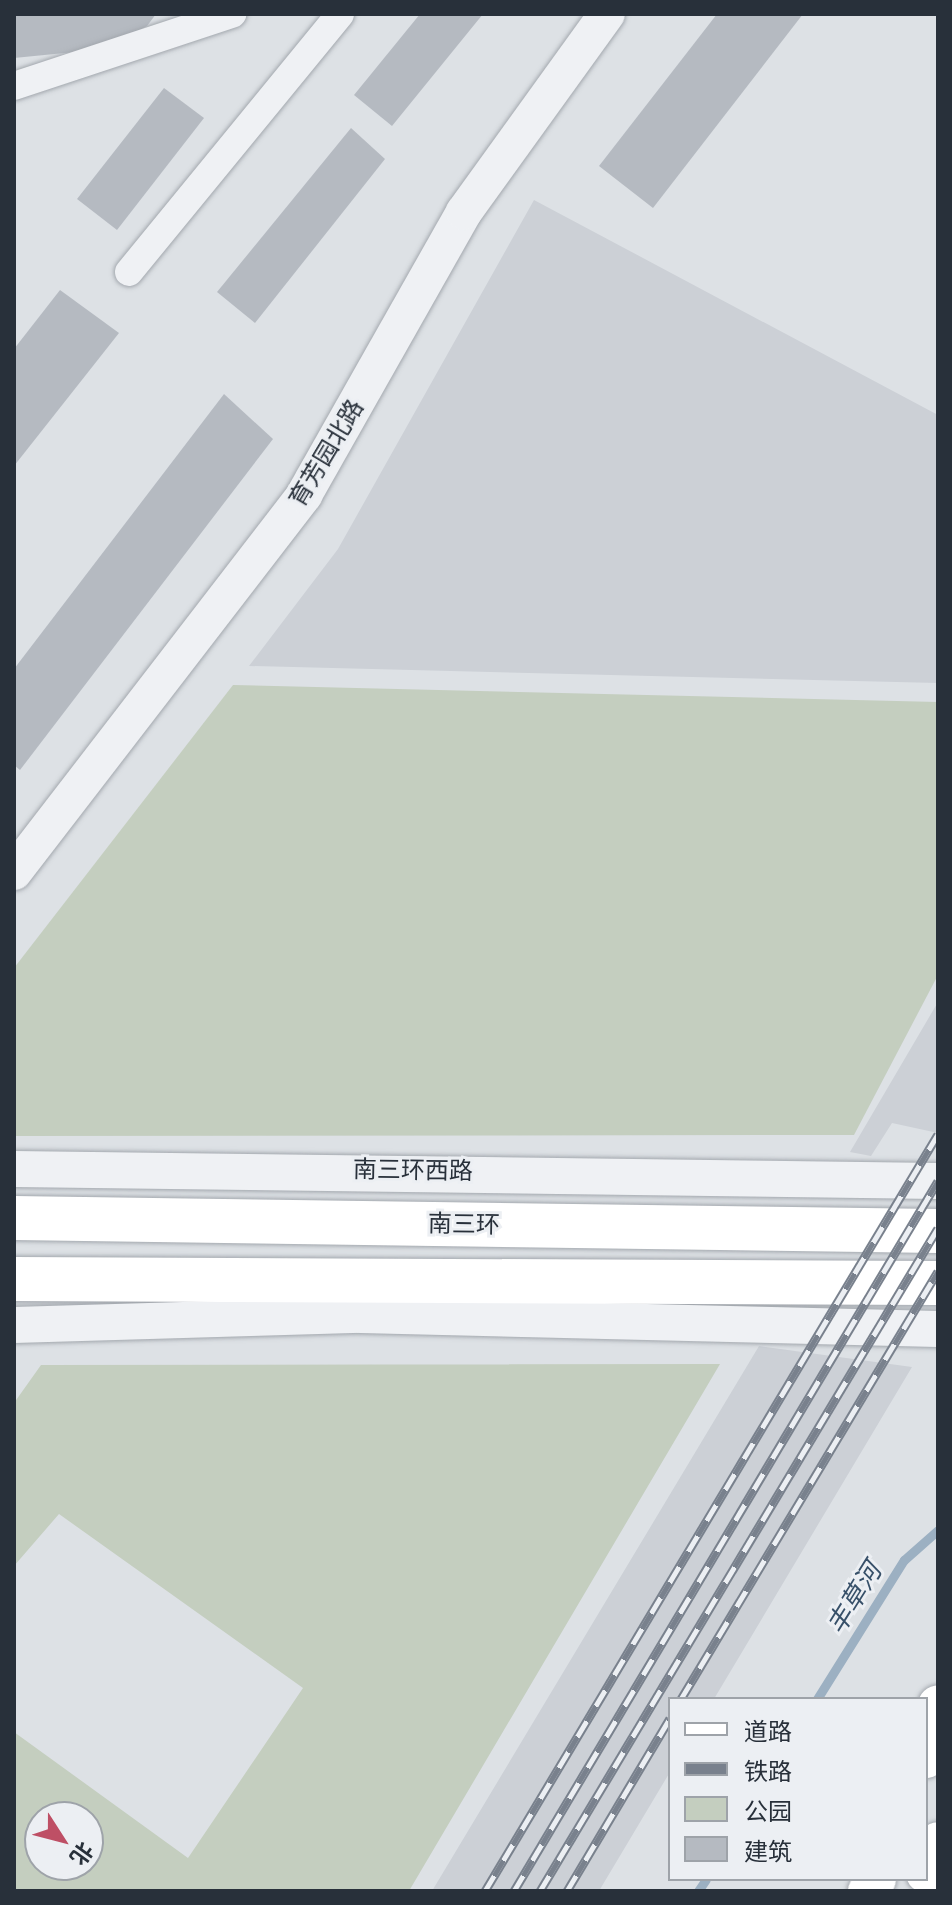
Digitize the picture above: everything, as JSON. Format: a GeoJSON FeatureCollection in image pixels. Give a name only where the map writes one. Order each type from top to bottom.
{"type":"FeatureCollection","features":[{"type":"Feature","properties":{"kind":"highway","name":"南三环"},"geometry":{"type":"LineString","coordinates":[[14,1218],[926,1231]]}},
{"type":"Feature","properties":{"kind":"highway"},"geometry":{"type":"LineString","coordinates":[[14,1279],[938,1283]]}},
{"type":"Feature","properties":{"kind":"main road"},"geometry":{"type":"LineString","coordinates":[[928,1749],[938,1705]]}},
{"type":"Feature","properties":{"kind":"main road"},"geometry":{"type":"LineString","coordinates":[[928,1868],[938,1842]]}},
{"type":"Feature","properties":{"kind":"street"},"geometry":{"type":"LineString","coordinates":[[14,86],[232,14]]}},
{"type":"Feature","properties":{"kind":"street"},"geometry":{"type":"LineString","coordinates":[[129,272],[340,14]]}},
{"type":"Feature","properties":{"kind":"street","name":"育芳园北路"},"geometry":{"type":"LineString","coordinates":[[18,859],[304,495],[464,212],[607,14]]}},
{"type":"Feature","properties":{"kind":"street","name":"南三环西路"},"geometry":{"type":"LineString","coordinates":[[14,1169],[938,1181]]}},
{"type":"Feature","properties":{"kind":"street"},"geometry":{"type":"LineString","coordinates":[[14,1325],[361,1315],[938,1329]]}},
{"type":"Feature","properties":{"kind":"shaded area"},"geometry":{"type":"Polygon","coordinates":[[[534,200],[938,415],[938,683],[249,666],[338,549],[534,200]]]}},
{"type":"Feature","properties":{"kind":"shaded area"},"geometry":{"type":"Polygon","coordinates":[[[938,1002],[938,1133],[892,1123],[871,1156],[850,1152],[938,1002]]]}},
{"type":"Feature","properties":{"kind":"shaded area"},"geometry":{"type":"Polygon","coordinates":[[[759,1346],[912,1367],[715,1697],[668,1697],[668,1775],[599,1891],[432,1891],[759,1346]]]}},
{"type":"Feature","properties":{"kind":"green space"},"geometry":{"type":"Polygon","coordinates":[[[233,685],[938,702],[938,975],[854,1135],[14,1136],[14,968],[233,685]]]}},
{"type":"Feature","properties":{"kind":"green space"},"geometry":{"type":"Polygon","coordinates":[[[720,1364],[409,1891],[14,1891],[14,1732],[188,1858],[303,1688],[59,1514],[14,1566],[14,1403],[41,1365],[720,1364]]]}},
{"type":"Feature","properties":{"kind":"building"},"geometry":{"type":"Polygon","coordinates":[[[14,14],[156,14],[147,26],[105,49],[14,58],[14,14]]]}},
{"type":"Feature","properties":{"kind":"building"},"geometry":{"type":"Polygon","coordinates":[[[420,14],[483,14],[392,126],[354,95],[420,14]]]}},
{"type":"Feature","properties":{"kind":"building"},"geometry":{"type":"Polygon","coordinates":[[[717,14],[803,14],[653,208],[599,166],[717,14]]]}},
{"type":"Feature","properties":{"kind":"building"},"geometry":{"type":"Polygon","coordinates":[[[164,88],[204,118],[117,230],[77,199],[164,88]]]}},
{"type":"Feature","properties":{"kind":"building"},"geometry":{"type":"Polygon","coordinates":[[[351,128],[385,159],[255,323],[217,292],[351,128]]]}},
{"type":"Feature","properties":{"kind":"building"},"geometry":{"type":"Polygon","coordinates":[[[60,290],[119,333],[14,466],[14,349],[60,290]]]}},
{"type":"Feature","properties":{"kind":"building"},"geometry":{"type":"Polygon","coordinates":[[[224,394],[273,439],[20,770],[14,765],[14,669],[224,394]]]}},
{"type":"Feature","properties":{"kind":"waterway","name":"丰草河"},"geometry":{"type":"LineString","coordinates":[[818,1697],[904,1560],[938,1530]]}},
{"type":"Feature","properties":{"kind":"waterway","name":"丰草河"},"geometry":{"type":"LineString","coordinates":[[698,1891],[705,1881]]}},
{"type":"Feature","properties":{"kind":"railway"},"geometry":{"type":"LineString","coordinates":[[485,1891],[938,1134]]}},
{"type":"Feature","properties":{"kind":"railway"},"geometry":{"type":"LineString","coordinates":[[514,1891],[938,1181]]}},
{"type":"Feature","properties":{"kind":"railway"},"geometry":{"type":"LineString","coordinates":[[540,1891],[938,1228]]}},
{"type":"Feature","properties":{"kind":"railway"},"geometry":{"type":"LineString","coordinates":[[682,1697],[938,1271]]}},
{"type":"Feature","properties":{"kind":"railway"},"geometry":{"type":"LineString","coordinates":[[567,1891],[668,1721]]}}]}
